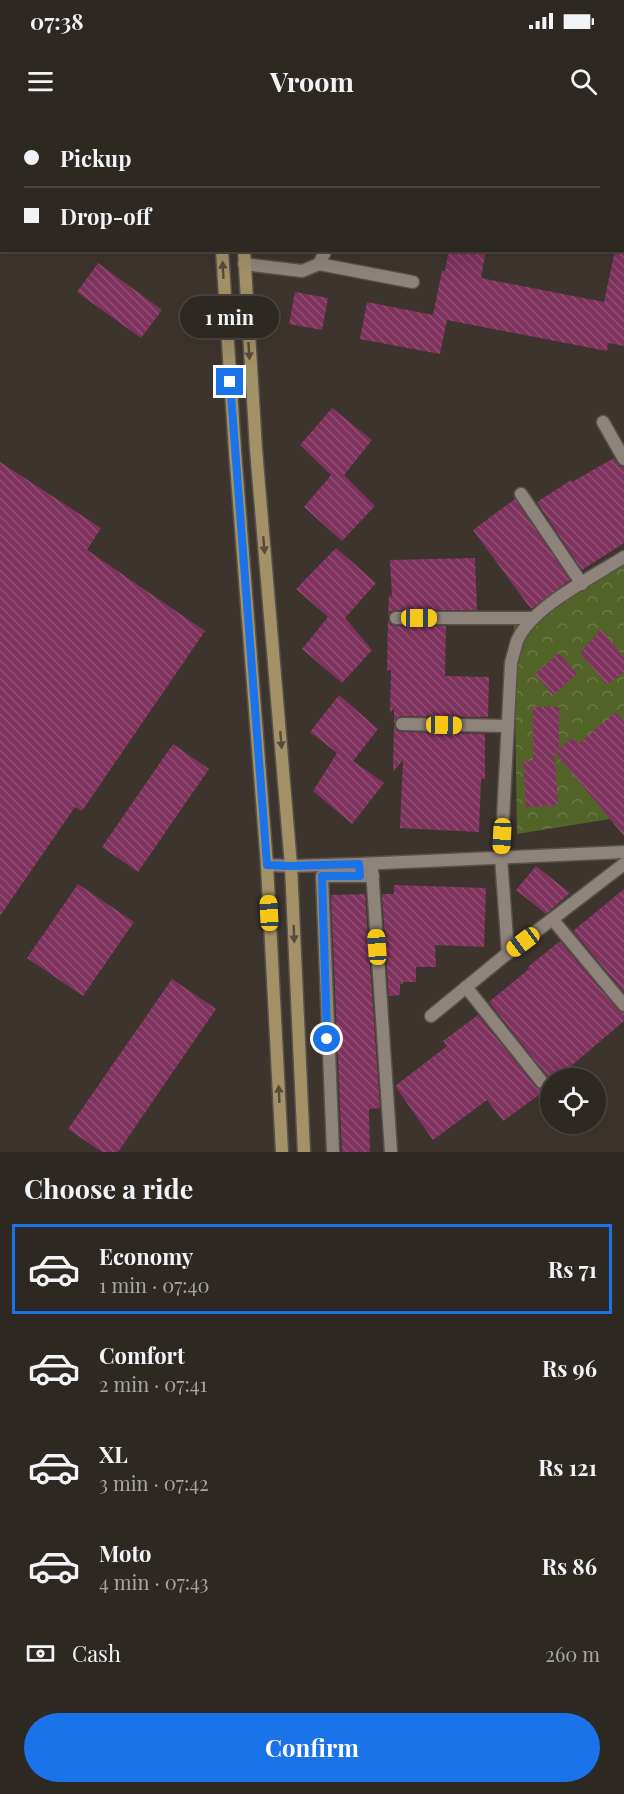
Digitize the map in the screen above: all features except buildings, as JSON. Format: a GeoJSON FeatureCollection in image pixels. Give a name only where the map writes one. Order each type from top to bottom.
{"type":"FeatureCollection","features":[{"type":"Feature","properties":{"kind":"street"},"geometry":{"type":"LineString","coordinates":[[222,252],[267,865],[282,1152]]}},
{"type":"Feature","properties":{"kind":"street"},"geometry":{"type":"LineString","coordinates":[[244,252],[256,449],[291,866],[304,1152]]}},
{"type":"Feature","properties":{"kind":"street"},"geometry":{"type":"LineString","coordinates":[[319,264],[325,252]]}},
{"type":"Feature","properties":{"kind":"street"},"geometry":{"type":"LineString","coordinates":[[244,264],[302,271],[319,264],[413,282]]}},
{"type":"Feature","properties":{"kind":"street"},"geometry":{"type":"LineString","coordinates":[[603,422],[624,459]]}},
{"type":"Feature","properties":{"kind":"street"},"geometry":{"type":"LineString","coordinates":[[521,494],[582,584]]}},
{"type":"Feature","properties":{"kind":"street"},"geometry":{"type":"LineString","coordinates":[[508,953],[501,858],[511,663],[518,639],[532,618],[550,603],[624,557]]}},
{"type":"Feature","properties":{"kind":"street"},"geometry":{"type":"LineString","coordinates":[[396,618],[532,618]]}},
{"type":"Feature","properties":{"kind":"street"},"geometry":{"type":"LineString","coordinates":[[402,724],[508,726]]}},
{"type":"Feature","properties":{"kind":"street"},"geometry":{"type":"LineString","coordinates":[[333,1152],[322,876],[359,870],[372,863],[624,852]]}},
{"type":"Feature","properties":{"kind":"street"},"geometry":{"type":"LineString","coordinates":[[372,863],[391,1152]]}},
{"type":"Feature","properties":{"kind":"street"},"geometry":{"type":"LineString","coordinates":[[432,1016],[508,953],[624,864]]}},
{"type":"Feature","properties":{"kind":"street"},"geometry":{"type":"LineString","coordinates":[[267,865],[359,870],[373,876]]}},
{"type":"Feature","properties":{"kind":"street"},"geometry":{"type":"LineString","coordinates":[[553,920],[624,1005]]}},
{"type":"Feature","properties":{"kind":"street"},"geometry":{"type":"LineString","coordinates":[[466,987],[540,1080]]}},
{"type":"Feature","properties":{"kind":"green space"},"geometry":{"type":"Polygon","coordinates":[[[624,564],[624,809],[610,819],[517,834],[514,626],[624,564]]]}},
{"type":"Feature","properties":{"kind":"route"},"geometry":{"type":"LineString","coordinates":[[230,382],[267,865],[359,864],[360,876],[322,876],[327,1039]]}}]}
